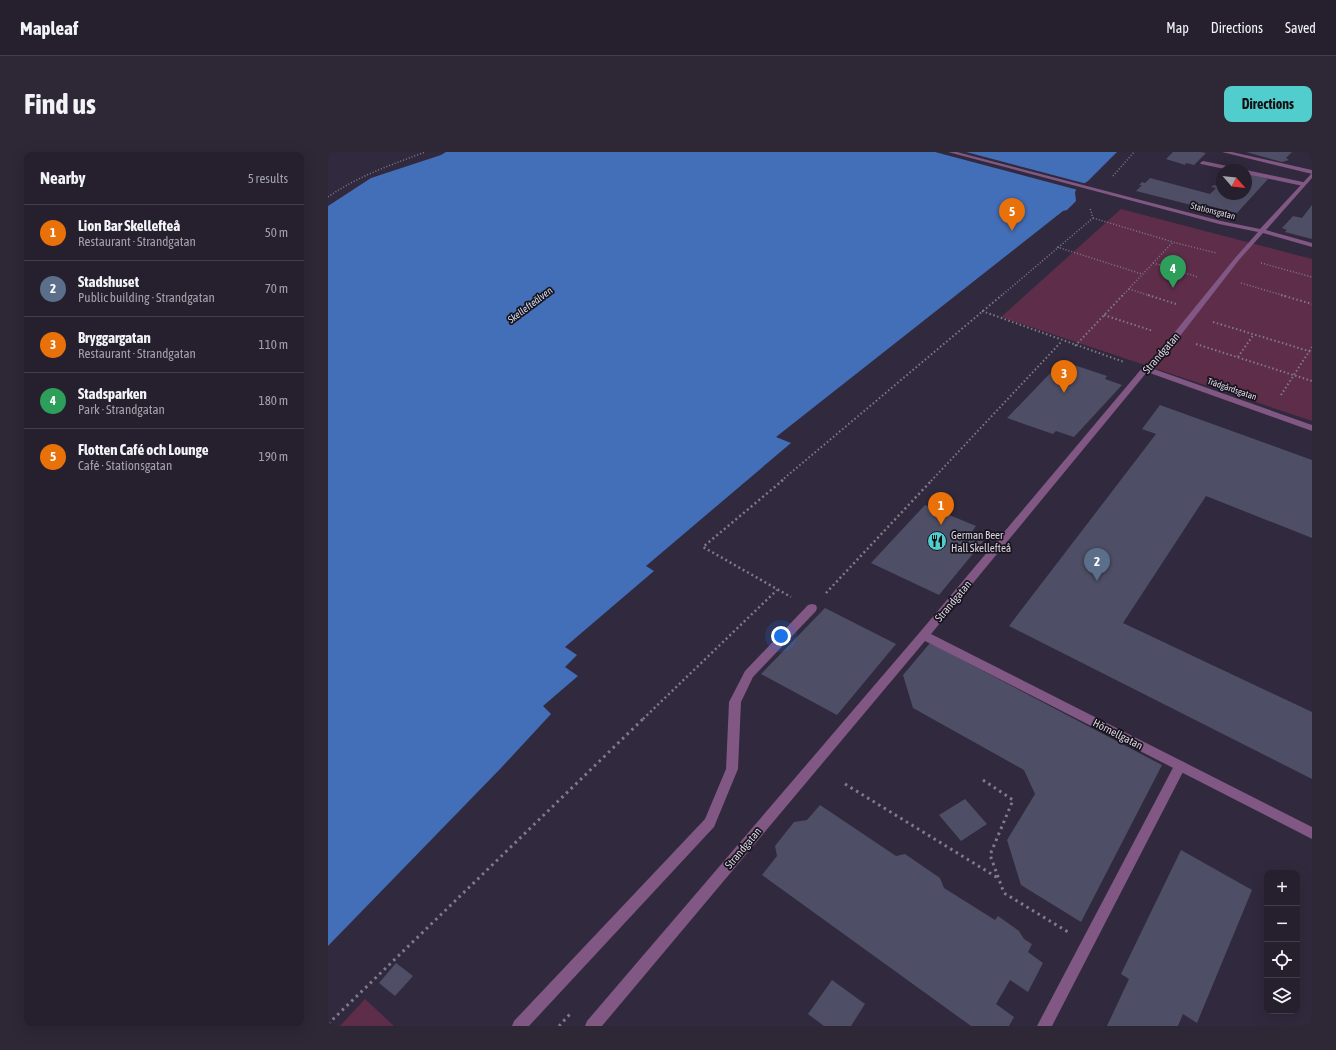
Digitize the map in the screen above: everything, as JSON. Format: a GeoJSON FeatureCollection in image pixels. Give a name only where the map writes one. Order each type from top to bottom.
{"type":"FeatureCollection","features":[{"type":"Feature","properties":{"kind":"street","name":"Stationsgatan"},"geometry":{"type":"LineString","coordinates":[[951,152],[1221,223],[1261,231],[1312,245]]}},
{"type":"Feature","properties":{"kind":"street"},"geometry":{"type":"LineString","coordinates":[[1224,152],[1312,173]]}},
{"type":"Feature","properties":{"kind":"street"},"geometry":{"type":"LineString","coordinates":[[1203,163],[1216,166]]}},
{"type":"Feature","properties":{"kind":"street"},"geometry":{"type":"LineString","coordinates":[[1252,173],[1303,184]]}},
{"type":"Feature","properties":{"kind":"street","name":"Strandgatan"},"geometry":{"type":"LineString","coordinates":[[592,1026],[924,635],[1146,369],[1160,356],[1238,258],[1312,173]]}},
{"type":"Feature","properties":{"kind":"street","name":"Trädgårdsgatan"},"geometry":{"type":"LineString","coordinates":[[1146,369],[1312,428]]}},
{"type":"Feature","properties":{"kind":"street"},"geometry":{"type":"LineString","coordinates":[[518,1026],[710,823],[732,769],[735,702],[749,674],[812,608]]}},
{"type":"Feature","properties":{"kind":"street","name":"Hörnellgatan"},"geometry":{"type":"LineString","coordinates":[[924,635],[1312,833]]}},
{"type":"Feature","properties":{"kind":"street"},"geometry":{"type":"LineString","coordinates":[[1044,1026],[1180,766]]}},
{"type":"Feature","properties":{"kind":"path"},"geometry":{"type":"LineString","coordinates":[[328,197],[344,186],[372,172],[425,152]]}},
{"type":"Feature","properties":{"kind":"path"},"geometry":{"type":"LineString","coordinates":[[1109,180],[1134,152]]}},
{"type":"Feature","properties":{"kind":"path"},"geometry":{"type":"LineString","coordinates":[[1090,206],[1093,218]]}},
{"type":"Feature","properties":{"kind":"path"},"geometry":{"type":"LineString","coordinates":[[1093,218],[1173,242],[1312,277]]}},
{"type":"Feature","properties":{"kind":"path"},"geometry":{"type":"LineString","coordinates":[[1062,341],[812,608],[777,590],[703,547],[1093,218]]}},
{"type":"Feature","properties":{"kind":"path"},"geometry":{"type":"LineString","coordinates":[[1075,346],[1128,288],[1173,242]]}},
{"type":"Feature","properties":{"kind":"path"},"geometry":{"type":"LineString","coordinates":[[1057,247],[1142,274]]}},
{"type":"Feature","properties":{"kind":"path"},"geometry":{"type":"LineString","coordinates":[[1153,263],[1312,304]]}},
{"type":"Feature","properties":{"kind":"path"},"geometry":{"type":"LineString","coordinates":[[1128,288],[1254,334],[1312,352]]}},
{"type":"Feature","properties":{"kind":"path"},"geometry":{"type":"LineString","coordinates":[[982,311],[1075,346],[1146,369]]}},
{"type":"Feature","properties":{"kind":"path"},"geometry":{"type":"LineString","coordinates":[[1104,315],[1312,381]]}},
{"type":"Feature","properties":{"kind":"path"},"geometry":{"type":"LineString","coordinates":[[1238,357],[1254,334]]}},
{"type":"Feature","properties":{"kind":"path"},"geometry":{"type":"LineString","coordinates":[[1281,395],[1312,347]]}},
{"type":"Feature","properties":{"kind":"path"},"geometry":{"type":"LineString","coordinates":[[328,1024],[777,590]]}},
{"type":"Feature","properties":{"kind":"path"},"geometry":{"type":"LineString","coordinates":[[982,780],[1013,800],[990,855],[1004,893],[1087,943]]}},
{"type":"Feature","properties":{"kind":"path"},"geometry":{"type":"LineString","coordinates":[[845,784],[998,878]]}},
{"type":"Feature","properties":{"kind":"shaded area"},"geometry":{"type":"Polygon","coordinates":[[[1121,209],[1312,259],[1312,421],[1001,317],[1121,209]]]}},
{"type":"Feature","properties":{"kind":"shaded area"},"geometry":{"type":"Polygon","coordinates":[[[365,999],[394,1026],[340,1026],[365,999]]]}},
{"type":"Feature","properties":{"kind":"water","name":"Skellefteälven"},"geometry":{"type":"Polygon","coordinates":[[[446,152],[1117,152],[1088,181],[1077,188],[1075,192],[1076,201],[1067,210],[1063,211],[776,437],[791,443],[646,566],[654,571],[565,647],[577,655],[565,667],[578,676],[543,706],[551,714],[501,768],[328,946],[328,206],[371,178],[446,152]]]}},
{"type":"Feature","properties":{"kind":"pier"},"geometry":{"type":"Polygon","coordinates":[[[935,152],[966,152],[1087,184],[1078,190],[935,152]]]}},
{"type":"Feature","properties":{"kind":"building"},"geometry":{"type":"Polygon","coordinates":[[[1173,152],[1206,153],[1194,165],[1186,163],[1185,165],[1166,159],[1173,152]]]}},
{"type":"Feature","properties":{"kind":"building"},"geometry":{"type":"Polygon","coordinates":[[[1246,152],[1292,152],[1286,158],[1289,160],[1282,162],[1246,152]]]}},
{"type":"Feature","properties":{"kind":"building"},"geometry":{"type":"Polygon","coordinates":[[[1252,175],[1268,179],[1252,197],[1252,175]]]}},
{"type":"Feature","properties":{"kind":"building"},"geometry":{"type":"Polygon","coordinates":[[[1150,178],[1210,194],[1216,188],[1216,200],[1249,200],[1237,213],[1206,205],[1203,208],[1136,191],[1142,185],[1139,185],[1142,182],[1145,183],[1150,178]]]}},
{"type":"Feature","properties":{"kind":"building"},"geometry":{"type":"Polygon","coordinates":[[[1312,205],[1312,239],[1285,232],[1287,230],[1282,228],[1293,216],[1302,218],[1312,205]]]}},
{"type":"Feature","properties":{"kind":"building"},"geometry":{"type":"Polygon","coordinates":[[[1062,361],[1107,376],[1105,379],[1122,385],[1074,437],[1056,431],[1053,434],[1007,418],[1062,361]]]}},
{"type":"Feature","properties":{"kind":"building"},"geometry":{"type":"Polygon","coordinates":[[[1160,405],[1312,460],[1312,538],[1206,496],[1123,623],[1312,712],[1312,779],[1009,626],[1156,434],[1142,429],[1160,405]]]}},
{"type":"Feature","properties":{"kind":"building"},"geometry":{"type":"Polygon","coordinates":[[[925,505],[976,526],[971,533],[985,539],[939,595],[871,563],[925,505]]]}},
{"type":"Feature","properties":{"kind":"building"},"geometry":{"type":"Polygon","coordinates":[[[825,608],[896,644],[837,715],[761,674],[825,608]]]}},
{"type":"Feature","properties":{"kind":"building"},"geometry":{"type":"Polygon","coordinates":[[[930,643],[1162,765],[1081,922],[1021,885],[1007,840],[1035,794],[1024,770],[913,708],[903,675],[930,643]]]}},
{"type":"Feature","properties":{"kind":"building"},"geometry":{"type":"Polygon","coordinates":[[[965,799],[987,824],[961,841],[939,815],[965,799]]]}},
{"type":"Feature","properties":{"kind":"building"},"geometry":{"type":"Polygon","coordinates":[[[820,805],[896,856],[905,854],[940,878],[944,888],[995,920],[998,916],[1019,931],[1024,939],[1032,944],[1028,952],[1043,963],[1028,992],[1010,980],[996,1004],[1014,1017],[1009,1026],[971,1026],[762,875],[777,856],[775,846],[794,822],[807,820],[820,805]]]}},
{"type":"Feature","properties":{"kind":"building"},"geometry":{"type":"Polygon","coordinates":[[[1181,850],[1252,890],[1197,1023],[1183,1014],[1178,1026],[1107,1026],[1129,979],[1121,974],[1181,850]]]}},
{"type":"Feature","properties":{"kind":"building"},"geometry":{"type":"Polygon","coordinates":[[[396,963],[413,976],[395,996],[379,983],[396,963]]]}},
{"type":"Feature","properties":{"kind":"building"},"geometry":{"type":"Polygon","coordinates":[[[832,980],[865,1004],[851,1026],[824,1026],[808,1014],[832,980]]]}},
{"type":"Feature","properties":{"kind":"place","name":"Flotten Café och Lounge"},"geometry":{"type":"Point","coordinates":[1012,231]}},
{"type":"Feature","properties":{"kind":"place","name":"Stadsparken"},"geometry":{"type":"Point","coordinates":[1173,288]}},
{"type":"Feature","properties":{"kind":"place","name":"Bryggargatan"},"geometry":{"type":"Point","coordinates":[1064,393]}},
{"type":"Feature","properties":{"kind":"place","name":"Lion Bar Skellefteå"},"geometry":{"type":"Point","coordinates":[941,525]}},
{"type":"Feature","properties":{"kind":"place","name":"German Beer Hall Skellefteå"},"geometry":{"type":"Point","coordinates":[937,541]}},
{"type":"Feature","properties":{"kind":"place","name":"Stadshuset"},"geometry":{"type":"Point","coordinates":[1097,581]}}]}
